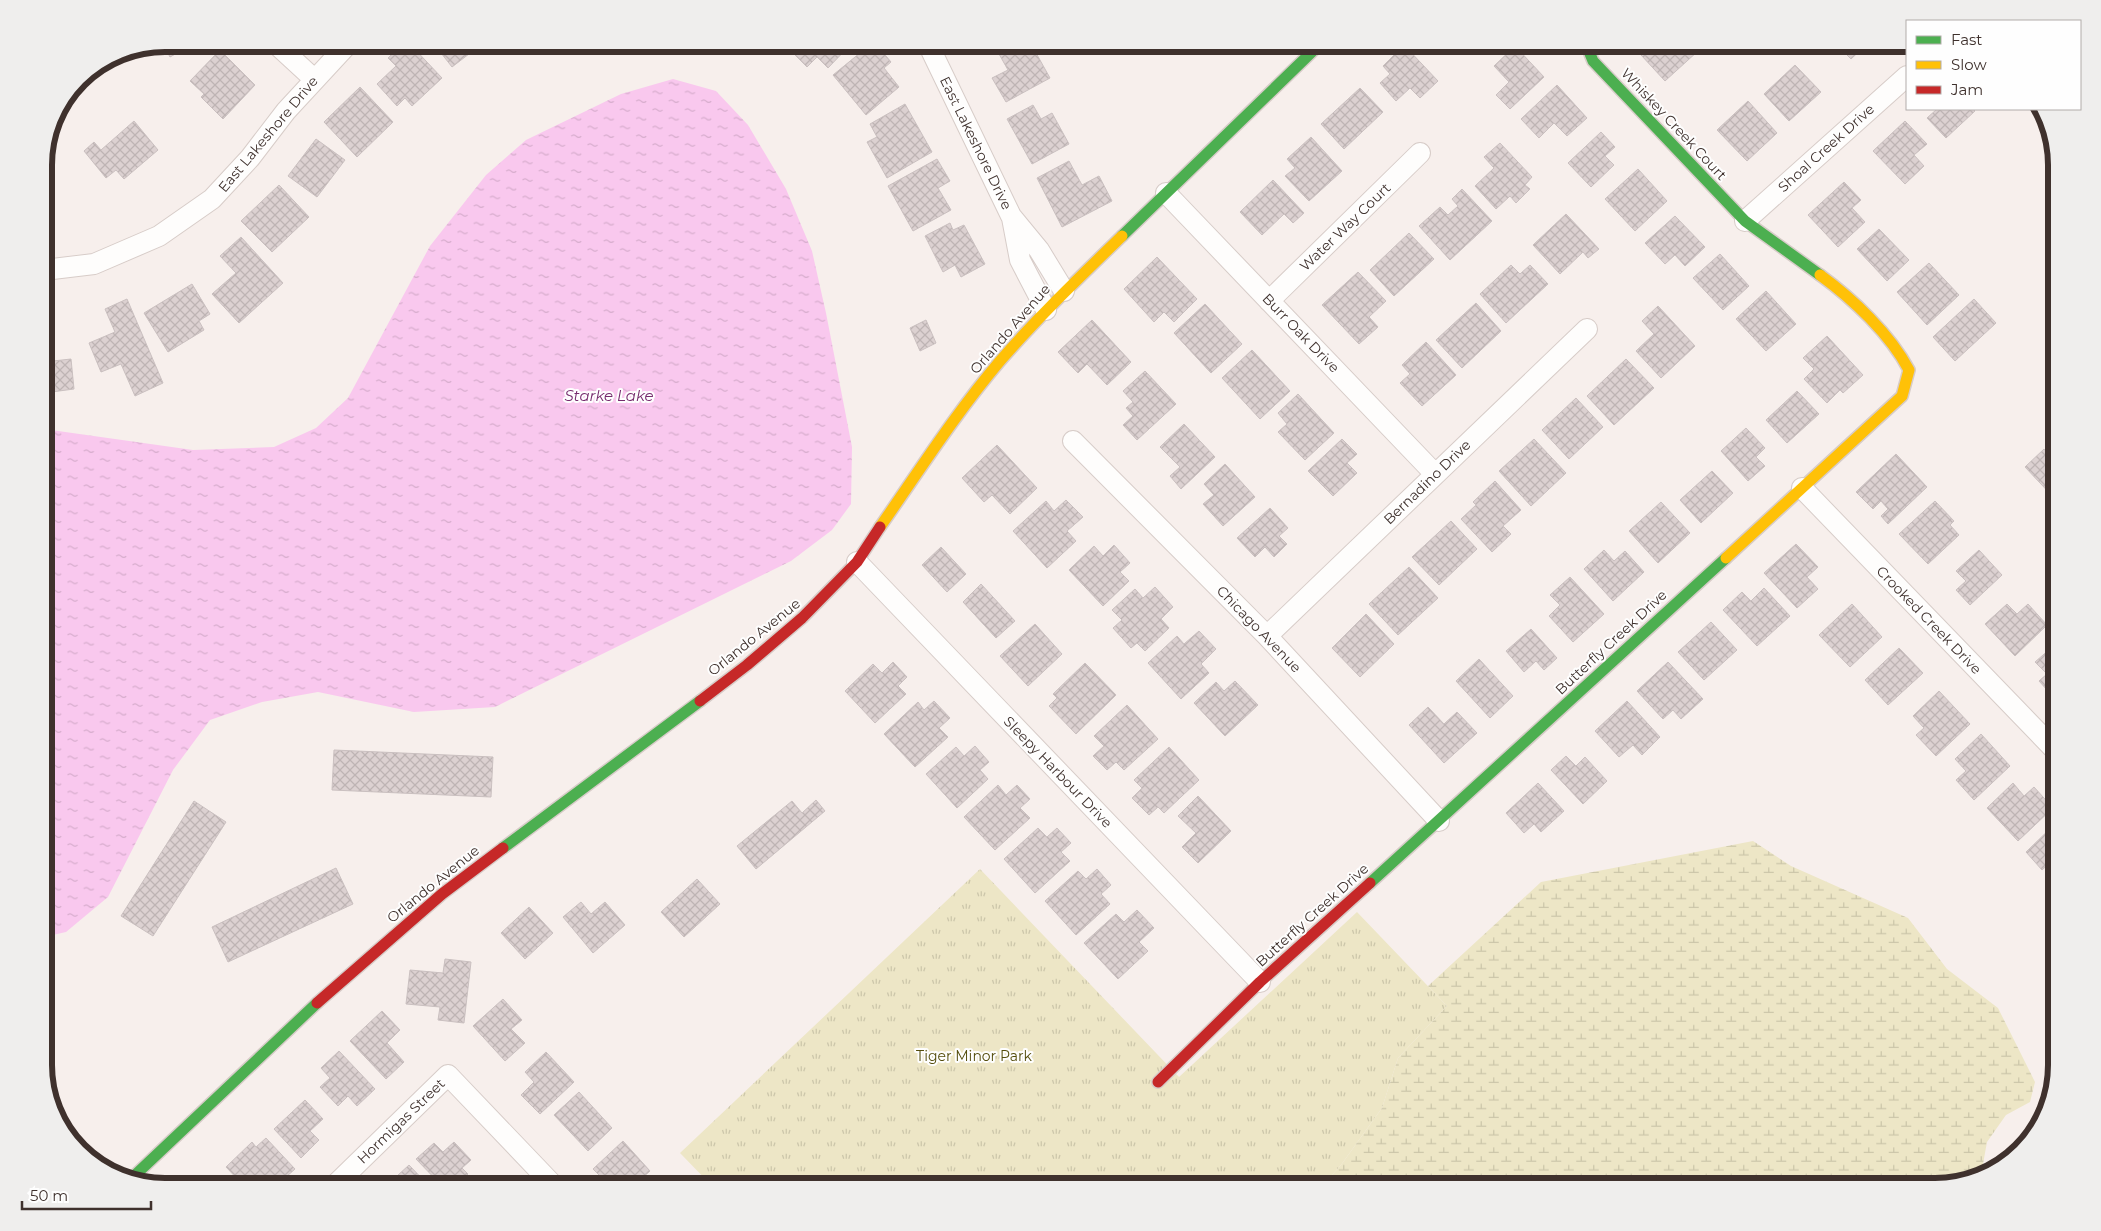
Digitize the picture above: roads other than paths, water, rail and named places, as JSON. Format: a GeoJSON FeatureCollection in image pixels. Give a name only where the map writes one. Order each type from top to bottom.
{"type":"FeatureCollection","features":[{"type":"Feature","properties":{"kind":"street"},"geometry":{"type":"LineString","coordinates":[[285,52],[314,79]]}},
{"type":"Feature","properties":{"kind":"street","name":"East Lakeshore Drive"},"geometry":{"type":"LineString","coordinates":[[53,269],[94,264],[158,236],[212,199],[250,158],[286,111],[340,52]]}},
{"type":"Feature","properties":{"kind":"street","name":"East Lakeshore Drive"},"geometry":{"type":"LineString","coordinates":[[932,52],[1011,216],[1039,250],[1064,291]]}},
{"type":"Feature","properties":{"kind":"street","name":"Orlando Avenue"},"geometry":{"type":"LineString","coordinates":[[135,1175],[291,1026],[442,894],[746,665],[802,618],[857,562],[959,412],[1000,361],[1064,291],[1312,52]]}},
{"type":"Feature","properties":{"kind":"street","name":"Whiskey Creek Court"},"geometry":{"type":"LineString","coordinates":[[1589,52],[1593,61],[1745,221]]}},
{"type":"Feature","properties":{"kind":"street","name":"Shoal Creek Drive"},"geometry":{"type":"LineString","coordinates":[[1745,221],[1906,77]]}},
{"type":"Feature","properties":{"kind":"street","name":"Water Way Court"},"geometry":{"type":"LineString","coordinates":[[1270,301],[1420,153]]}},
{"type":"Feature","properties":{"kind":"street","name":"Burr Oak Drive"},"geometry":{"type":"LineString","coordinates":[[1166,193],[1435,474]]}},
{"type":"Feature","properties":{"kind":"street","name":"East Lakeshore Drive"},"geometry":{"type":"LineString","coordinates":[[1011,216],[1020,260],[1046,310]]}},
{"type":"Feature","properties":{"kind":"street","name":"Butterfly Creek Drive"},"geometry":{"type":"LineString","coordinates":[[1158,1082],[1260,982],[1439,821],[1902,396],[1909,370],[1899,350],[1843,292],[1745,221]]}},
{"type":"Feature","properties":{"kind":"street","name":"Bernadino Drive"},"geometry":{"type":"LineString","coordinates":[[1267,636],[1587,329]]}},
{"type":"Feature","properties":{"kind":"street","name":"Chicago Avenue"},"geometry":{"type":"LineString","coordinates":[[1073,441],[1267,636],[1439,821]]}},
{"type":"Feature","properties":{"kind":"street","name":"Crooked Creek Drive"},"geometry":{"type":"LineString","coordinates":[[1802,488],[2048,743]]}},
{"type":"Feature","properties":{"kind":"street","name":"Sleepy Harbour Drive"},"geometry":{"type":"LineString","coordinates":[[857,562],[1260,982]]}},
{"type":"Feature","properties":{"kind":"street","name":"Hormigas Street"},"geometry":{"type":"LineString","coordinates":[[342,1178],[448,1075],[546,1178]]}},
{"type":"Feature","properties":{"kind":"water","name":"Starke Lake"},"geometry":{"type":"Polygon","coordinates":[[[673,79],[716,91],[748,125],[786,189],[812,251],[826,313],[852,447],[851,504],[832,530],[791,561],[495,707],[414,712],[318,692],[262,702],[210,720],[173,770],[108,897],[66,932],[53,935],[53,430],[193,450],[274,447],[316,428],[348,398],[430,246],[486,175],[526,140],[621,94],[673,79]]]}},
{"type":"Feature","properties":{"kind":"park label","name":"Tiger Minor Park"},"geometry":{"type":"Point","coordinates":[974,1056]}}]}
